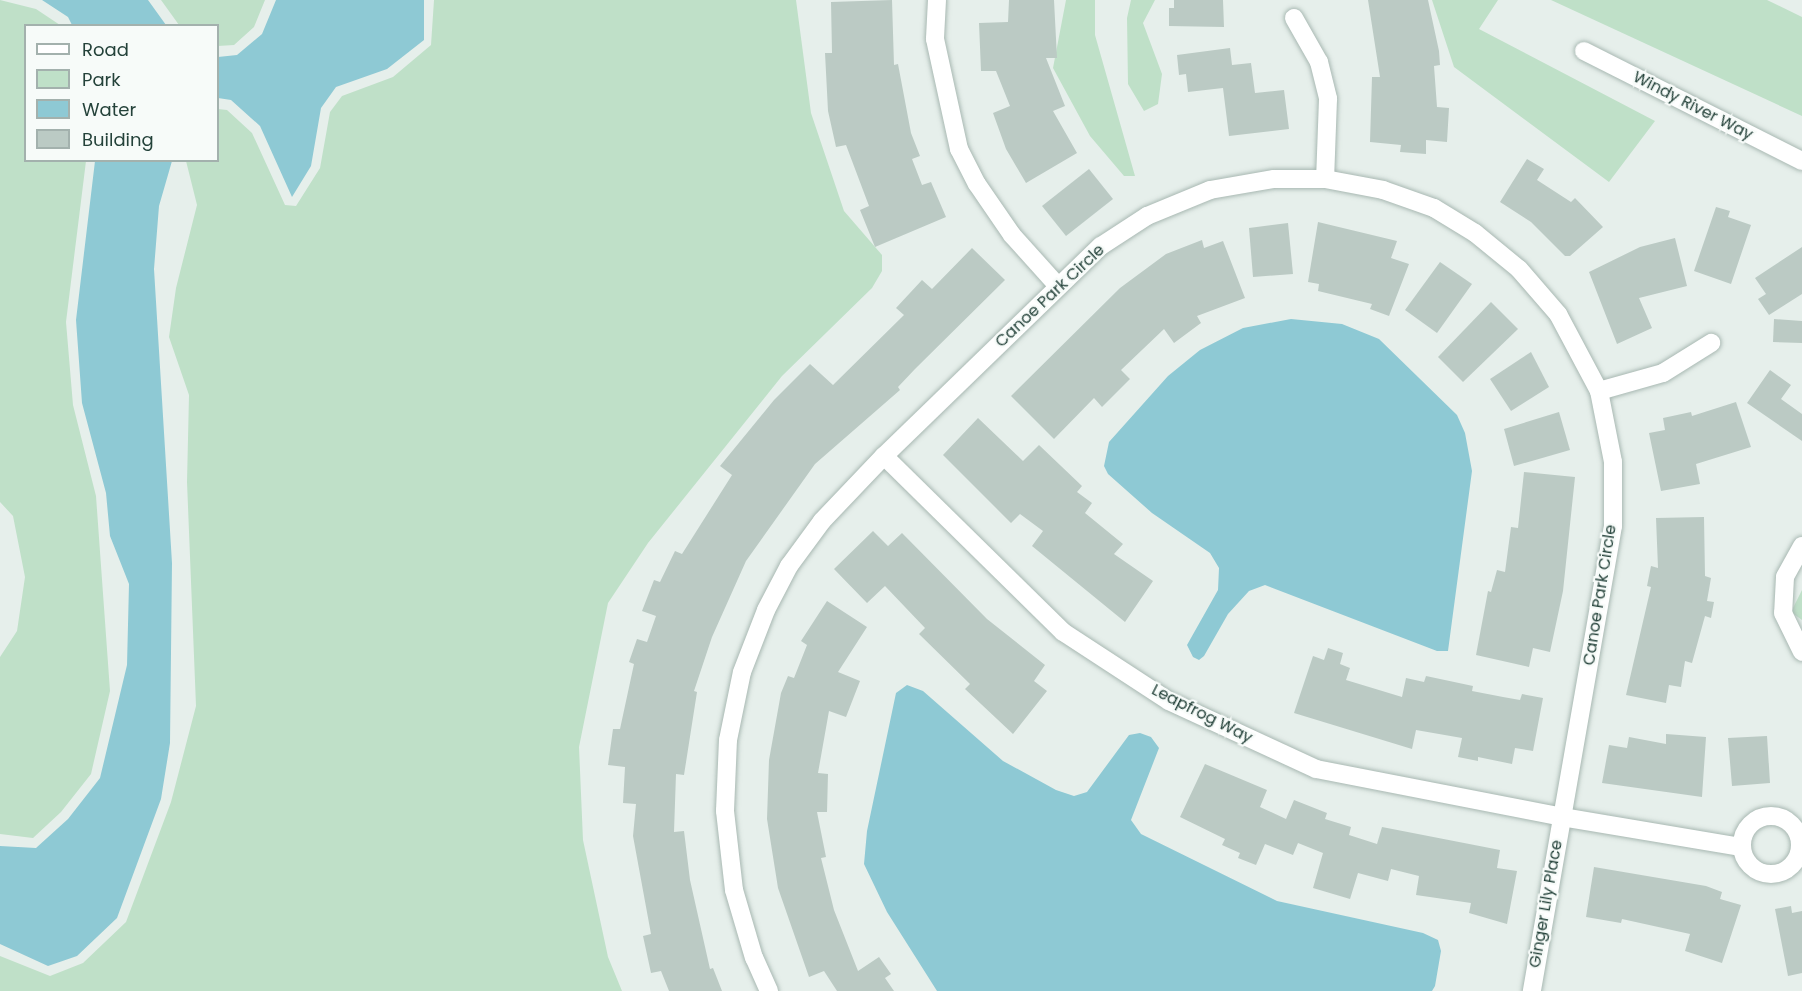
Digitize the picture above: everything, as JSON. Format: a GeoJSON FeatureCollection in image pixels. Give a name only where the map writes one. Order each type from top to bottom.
{"type":"FeatureCollection","features":[{"type":"Feature","properties":{"kind":"street"},"geometry":{"type":"LineString","coordinates":[[937,0],[935,39],[959,149],[977,184],[1012,235],[1058,286]]}},
{"type":"Feature","properties":{"kind":"street"},"geometry":{"type":"LineString","coordinates":[[1294,18],[1319,62],[1328,99],[1325,178]]}},
{"type":"Feature","properties":{"kind":"street","name":"Windy River Way"},"geometry":{"type":"LineString","coordinates":[[1584,51],[1802,161]]}},
{"type":"Feature","properties":{"kind":"street","name":"Canoe Park Circle"},"geometry":{"type":"LineString","coordinates":[[769,991],[754,958],[734,890],[728,833],[728,740],[737,694],[766,610],[789,566],[822,521],[884,456],[1101,246],[1147,216],[1210,190],[1274,179],[1325,178],[1383,190],[1434,208],[1475,233],[1519,269],[1558,314],[1599,391],[1613,462],[1613,526],[1562,817]]}},
{"type":"Feature","properties":{"kind":"street"},"geometry":{"type":"LineString","coordinates":[[1599,391],[1664,373],[1711,343]]}},
{"type":"Feature","properties":{"kind":"street","name":"Leapfrog Way"},"geometry":{"type":"LineString","coordinates":[[884,456],[1063,632],[1169,701],[1316,769],[1562,817],[1743,847]]}},
{"type":"Feature","properties":{"kind":"street"},"geometry":{"type":"LineString","coordinates":[[1802,546],[1785,577],[1784,613],[1802,652]]}},
{"type":"Feature","properties":{"kind":"street","name":"Ginger Lily Place"},"geometry":{"type":"LineString","coordinates":[[1532,991],[1562,817]]}},
{"type":"Feature","properties":{"kind":"green space"},"geometry":{"type":"Polygon","coordinates":[[[0,0],[36,9],[58,24],[24,24],[24,162],[86,162],[66,322],[73,405],[96,496],[110,691],[91,774],[61,812],[33,838],[0,834],[0,657],[17,631],[25,577],[13,516],[0,502],[0,0]]]}},
{"type":"Feature","properties":{"kind":"green space"},"geometry":{"type":"Polygon","coordinates":[[[161,0],[265,0],[254,27],[234,45],[219,46],[219,24],[178,24],[161,0]]]}},
{"type":"Feature","properties":{"kind":"green space"},"geometry":{"type":"Polygon","coordinates":[[[434,0],[796,0],[811,113],[844,211],[882,255],[882,271],[872,288],[782,376],[648,543],[608,603],[579,747],[583,840],[608,957],[622,991],[0,991],[0,956],[50,976],[83,963],[126,922],[171,802],[196,706],[187,482],[189,395],[169,337],[176,288],[197,205],[186,162],[219,162],[219,109],[227,110],[252,133],[285,205],[296,206],[320,168],[330,112],[342,96],[393,77],[431,45],[434,0]]]}},
{"type":"Feature","properties":{"kind":"green space"},"geometry":{"type":"Polygon","coordinates":[[[1066,0],[1095,0],[1095,35],[1135,176],[1124,176],[1090,136],[1053,68],[1066,0]]]}},
{"type":"Feature","properties":{"kind":"green space"},"geometry":{"type":"Polygon","coordinates":[[[1131,0],[1155,0],[1143,23],[1162,74],[1158,104],[1144,111],[1128,84],[1127,18],[1131,0]]]}},
{"type":"Feature","properties":{"kind":"green space"},"geometry":{"type":"Polygon","coordinates":[[[1432,0],[1498,0],[1479,29],[1655,121],[1609,182],[1454,67],[1432,0]]]}},
{"type":"Feature","properties":{"kind":"green space"},"geometry":{"type":"Polygon","coordinates":[[[1551,0],[1767,0],[1802,17],[1802,116],[1551,0]]]}},
{"type":"Feature","properties":{"kind":"green space"},"geometry":{"type":"Polygon","coordinates":[[[1802,590],[1802,620],[1791,612],[1802,590]]]}},
{"type":"Feature","properties":{"kind":"water"},"geometry":{"type":"Polygon","coordinates":[[[42,0],[148,0],[165,24],[72,24],[68,17],[42,0]]]}},
{"type":"Feature","properties":{"kind":"water"},"geometry":{"type":"Polygon","coordinates":[[[276,0],[424,0],[424,40],[387,69],[336,87],[321,108],[311,166],[292,197],[260,126],[231,100],[219,98],[219,57],[237,55],[262,34],[276,0]]]}},
{"type":"Feature","properties":{"kind":"water"},"geometry":{"type":"Polygon","coordinates":[[[95,162],[172,162],[159,206],[154,269],[172,563],[170,743],[161,799],[117,918],[77,956],[48,966],[0,944],[0,846],[36,848],[68,819],[100,778],[127,665],[129,584],[110,536],[106,493],[82,403],[76,320],[95,162]]]}},
{"type":"Feature","properties":{"kind":"water"},"geometry":{"type":"Polygon","coordinates":[[[1291,319],[1342,324],[1379,339],[1457,415],[1465,433],[1472,471],[1448,651],[1437,651],[1265,585],[1249,591],[1228,614],[1204,656],[1199,660],[1193,657],[1187,645],[1218,590],[1219,568],[1210,553],[1152,513],[1108,474],[1104,466],[1109,442],[1168,376],[1200,350],[1243,328],[1291,319]]]}},
{"type":"Feature","properties":{"kind":"water"},"geometry":{"type":"Polygon","coordinates":[[[907,685],[923,691],[1003,761],[1056,790],[1074,796],[1087,792],[1129,735],[1140,733],[1151,737],[1159,748],[1131,820],[1141,834],[1277,901],[1423,933],[1438,940],[1441,951],[1435,986],[1432,991],[937,991],[887,912],[864,864],[867,831],[896,693],[907,685]]]}},
{"type":"Feature","properties":{"kind":"building"},"geometry":{"type":"Polygon","coordinates":[[[892,0],[894,65],[898,64],[911,133],[920,156],[912,159],[922,185],[931,182],[946,217],[875,247],[860,210],[869,206],[846,145],[836,147],[828,111],[825,53],[832,53],[831,2],[892,0]]]}},
{"type":"Feature","properties":{"kind":"building"},"geometry":{"type":"Polygon","coordinates":[[[1009,0],[1054,0],[1057,58],[1046,58],[1065,106],[1053,111],[1077,153],[1026,183],[1006,149],[993,113],[1010,106],[996,71],[981,71],[979,23],[1008,22],[1009,0]]]}},
{"type":"Feature","properties":{"kind":"building"},"geometry":{"type":"Polygon","coordinates":[[[1174,0],[1223,0],[1224,27],[1169,26],[1169,8],[1174,8],[1174,0]]]}},
{"type":"Feature","properties":{"kind":"building"},"geometry":{"type":"Polygon","coordinates":[[[1368,0],[1428,0],[1439,51],[1440,65],[1434,66],[1437,107],[1449,108],[1447,142],[1426,140],[1426,154],[1400,152],[1401,145],[1370,142],[1372,77],[1380,77],[1368,0]]]}},
{"type":"Feature","properties":{"kind":"building"},"geometry":{"type":"Polygon","coordinates":[[[1230,48],[1232,65],[1251,63],[1255,93],[1284,90],[1289,129],[1229,136],[1223,88],[1188,92],[1186,74],[1179,75],[1177,55],[1230,48]]]}},
{"type":"Feature","properties":{"kind":"building"},"geometry":{"type":"Polygon","coordinates":[[[1527,159],[1544,169],[1537,180],[1571,202],[1575,198],[1603,227],[1570,256],[1565,256],[1531,222],[1500,202],[1527,159]]]}},
{"type":"Feature","properties":{"kind":"building"},"geometry":{"type":"Polygon","coordinates":[[[1089,169],[1113,199],[1066,236],[1042,206],[1089,169]]]}},
{"type":"Feature","properties":{"kind":"building"},"geometry":{"type":"Polygon","coordinates":[[[1716,207],[1730,211],[1728,217],[1751,225],[1731,284],[1694,271],[1716,207]]]}},
{"type":"Feature","properties":{"kind":"building"},"geometry":{"type":"Polygon","coordinates":[[[1318,222],[1397,241],[1391,258],[1409,264],[1389,316],[1370,309],[1372,304],[1318,291],[1319,284],[1308,282],[1318,222]]]}},
{"type":"Feature","properties":{"kind":"building"},"geometry":{"type":"Polygon","coordinates":[[[1288,223],[1293,274],[1253,277],[1249,228],[1288,223]]]}},
{"type":"Feature","properties":{"kind":"building"},"geometry":{"type":"Polygon","coordinates":[[[1675,238],[1687,286],[1639,298],[1652,328],[1617,344],[1589,272],[1640,247],[1675,238]]]}},
{"type":"Feature","properties":{"kind":"building"},"geometry":{"type":"Polygon","coordinates":[[[1202,240],[1204,248],[1223,241],[1245,298],[1197,316],[1201,323],[1174,343],[1164,329],[1121,370],[1130,379],[1102,407],[1094,398],[1054,439],[1011,396],[1120,288],[1166,254],[1202,240]]]}},
{"type":"Feature","properties":{"kind":"building"},"geometry":{"type":"Polygon","coordinates":[[[1802,247],[1802,294],[1769,315],[1758,299],[1766,294],[1755,278],[1802,247]]]}},
{"type":"Feature","properties":{"kind":"building"},"geometry":{"type":"Polygon","coordinates":[[[972,248],[1005,280],[915,369],[898,387],[900,390],[815,464],[746,561],[712,637],[694,691],[697,692],[684,775],[676,774],[674,832],[684,831],[690,880],[710,969],[713,968],[722,991],[669,991],[661,971],[651,973],[643,936],[651,934],[633,836],[636,804],[623,803],[625,767],[608,765],[613,729],[620,729],[634,664],[629,662],[637,639],[647,642],[656,616],[642,611],[654,580],[660,582],[675,551],[682,554],[732,475],[720,466],[774,400],[810,364],[833,385],[904,315],[896,308],[922,280],[932,289],[972,248]]]}},
{"type":"Feature","properties":{"kind":"building"},"geometry":{"type":"Polygon","coordinates":[[[1440,262],[1472,284],[1437,333],[1405,310],[1440,262]]]}},
{"type":"Feature","properties":{"kind":"building"},"geometry":{"type":"Polygon","coordinates":[[[1491,302],[1518,329],[1463,382],[1438,357],[1491,302]]]}},
{"type":"Feature","properties":{"kind":"building"},"geometry":{"type":"Polygon","coordinates":[[[1774,319],[1802,321],[1802,343],[1773,342],[1774,319]]]}},
{"type":"Feature","properties":{"kind":"building"},"geometry":{"type":"Polygon","coordinates":[[[1531,352],[1549,387],[1511,411],[1490,379],[1531,352]]]}},
{"type":"Feature","properties":{"kind":"building"},"geometry":{"type":"Polygon","coordinates":[[[1770,370],[1791,385],[1781,399],[1802,414],[1802,441],[1747,403],[1770,370]]]}},
{"type":"Feature","properties":{"kind":"building"},"geometry":{"type":"Polygon","coordinates":[[[1736,402],[1751,447],[1696,464],[1700,484],[1661,491],[1649,433],[1665,430],[1663,418],[1691,412],[1692,416],[1736,402]]]}},
{"type":"Feature","properties":{"kind":"building"},"geometry":{"type":"Polygon","coordinates":[[[1559,412],[1570,450],[1514,466],[1504,429],[1559,412]]]}},
{"type":"Feature","properties":{"kind":"building"},"geometry":{"type":"Polygon","coordinates":[[[978,418],[1023,461],[1039,445],[1082,486],[1077,492],[1092,503],[1085,513],[1123,544],[1114,554],[1153,581],[1125,622],[1032,546],[1043,531],[1020,514],[1011,523],[943,455],[978,418]]]}},
{"type":"Feature","properties":{"kind":"building"},"geometry":{"type":"Polygon","coordinates":[[[1524,472],[1575,477],[1563,591],[1550,652],[1533,648],[1529,667],[1476,655],[1488,591],[1491,592],[1497,570],[1505,572],[1511,527],[1518,528],[1524,472]]]}},
{"type":"Feature","properties":{"kind":"building"},"geometry":{"type":"Polygon","coordinates":[[[1704,517],[1705,576],[1711,578],[1707,601],[1714,602],[1711,618],[1705,616],[1692,663],[1685,661],[1681,687],[1669,685],[1666,703],[1626,695],[1651,587],[1647,586],[1651,566],[1658,568],[1656,518],[1704,517]]]}},
{"type":"Feature","properties":{"kind":"building"},"geometry":{"type":"Polygon","coordinates":[[[873,531],[888,546],[902,533],[987,619],[1045,665],[1034,681],[1047,691],[1013,734],[965,689],[970,684],[919,634],[925,628],[885,586],[867,603],[834,569],[873,531]]]}},
{"type":"Feature","properties":{"kind":"building"},"geometry":{"type":"Polygon","coordinates":[[[827,601],[867,627],[838,672],[860,681],[846,717],[829,711],[818,773],[828,774],[827,812],[817,812],[826,857],[821,858],[834,910],[858,971],[879,957],[891,974],[885,978],[894,991],[837,991],[824,971],[809,977],[778,888],[767,819],[769,760],[781,693],[788,676],[794,678],[807,645],[801,641],[827,601]]]}},
{"type":"Feature","properties":{"kind":"building"},"geometry":{"type":"Polygon","coordinates":[[[1328,648],[1343,653],[1340,664],[1350,668],[1346,680],[1402,697],[1406,678],[1424,682],[1426,676],[1473,686],[1472,691],[1503,697],[1520,700],[1522,694],[1543,698],[1533,751],[1515,748],[1512,764],[1478,757],[1478,761],[1458,757],[1462,738],[1416,730],[1412,749],[1294,713],[1313,656],[1324,660],[1328,648]]]}},
{"type":"Feature","properties":{"kind":"building"},"geometry":{"type":"Polygon","coordinates":[[[1666,734],[1706,737],[1702,797],[1602,783],[1609,745],[1627,748],[1629,737],[1666,744],[1666,734]]]}},
{"type":"Feature","properties":{"kind":"building"},"geometry":{"type":"Polygon","coordinates":[[[1767,736],[1770,783],[1732,786],[1728,738],[1767,736]]]}},
{"type":"Feature","properties":{"kind":"building"},"geometry":{"type":"Polygon","coordinates":[[[1205,764],[1267,790],[1260,807],[1286,819],[1294,800],[1327,813],[1325,819],[1351,827],[1349,835],[1377,844],[1382,827],[1500,850],[1497,868],[1517,871],[1507,924],[1469,913],[1471,903],[1416,895],[1419,876],[1391,869],[1388,881],[1358,873],[1350,899],[1313,888],[1323,853],[1298,843],[1293,855],[1265,844],[1256,865],[1238,858],[1240,853],[1222,845],[1225,839],[1180,817],[1205,764]]]}},
{"type":"Feature","properties":{"kind":"building"},"geometry":{"type":"Polygon","coordinates":[[[1594,867],[1706,886],[1722,892],[1720,899],[1741,905],[1722,963],[1685,951],[1690,934],[1622,919],[1621,923],[1586,917],[1594,867]]]}},
{"type":"Feature","properties":{"kind":"building"},"geometry":{"type":"Polygon","coordinates":[[[1791,906],[1792,913],[1802,911],[1802,973],[1788,976],[1775,909],[1791,906]]]}}]}
